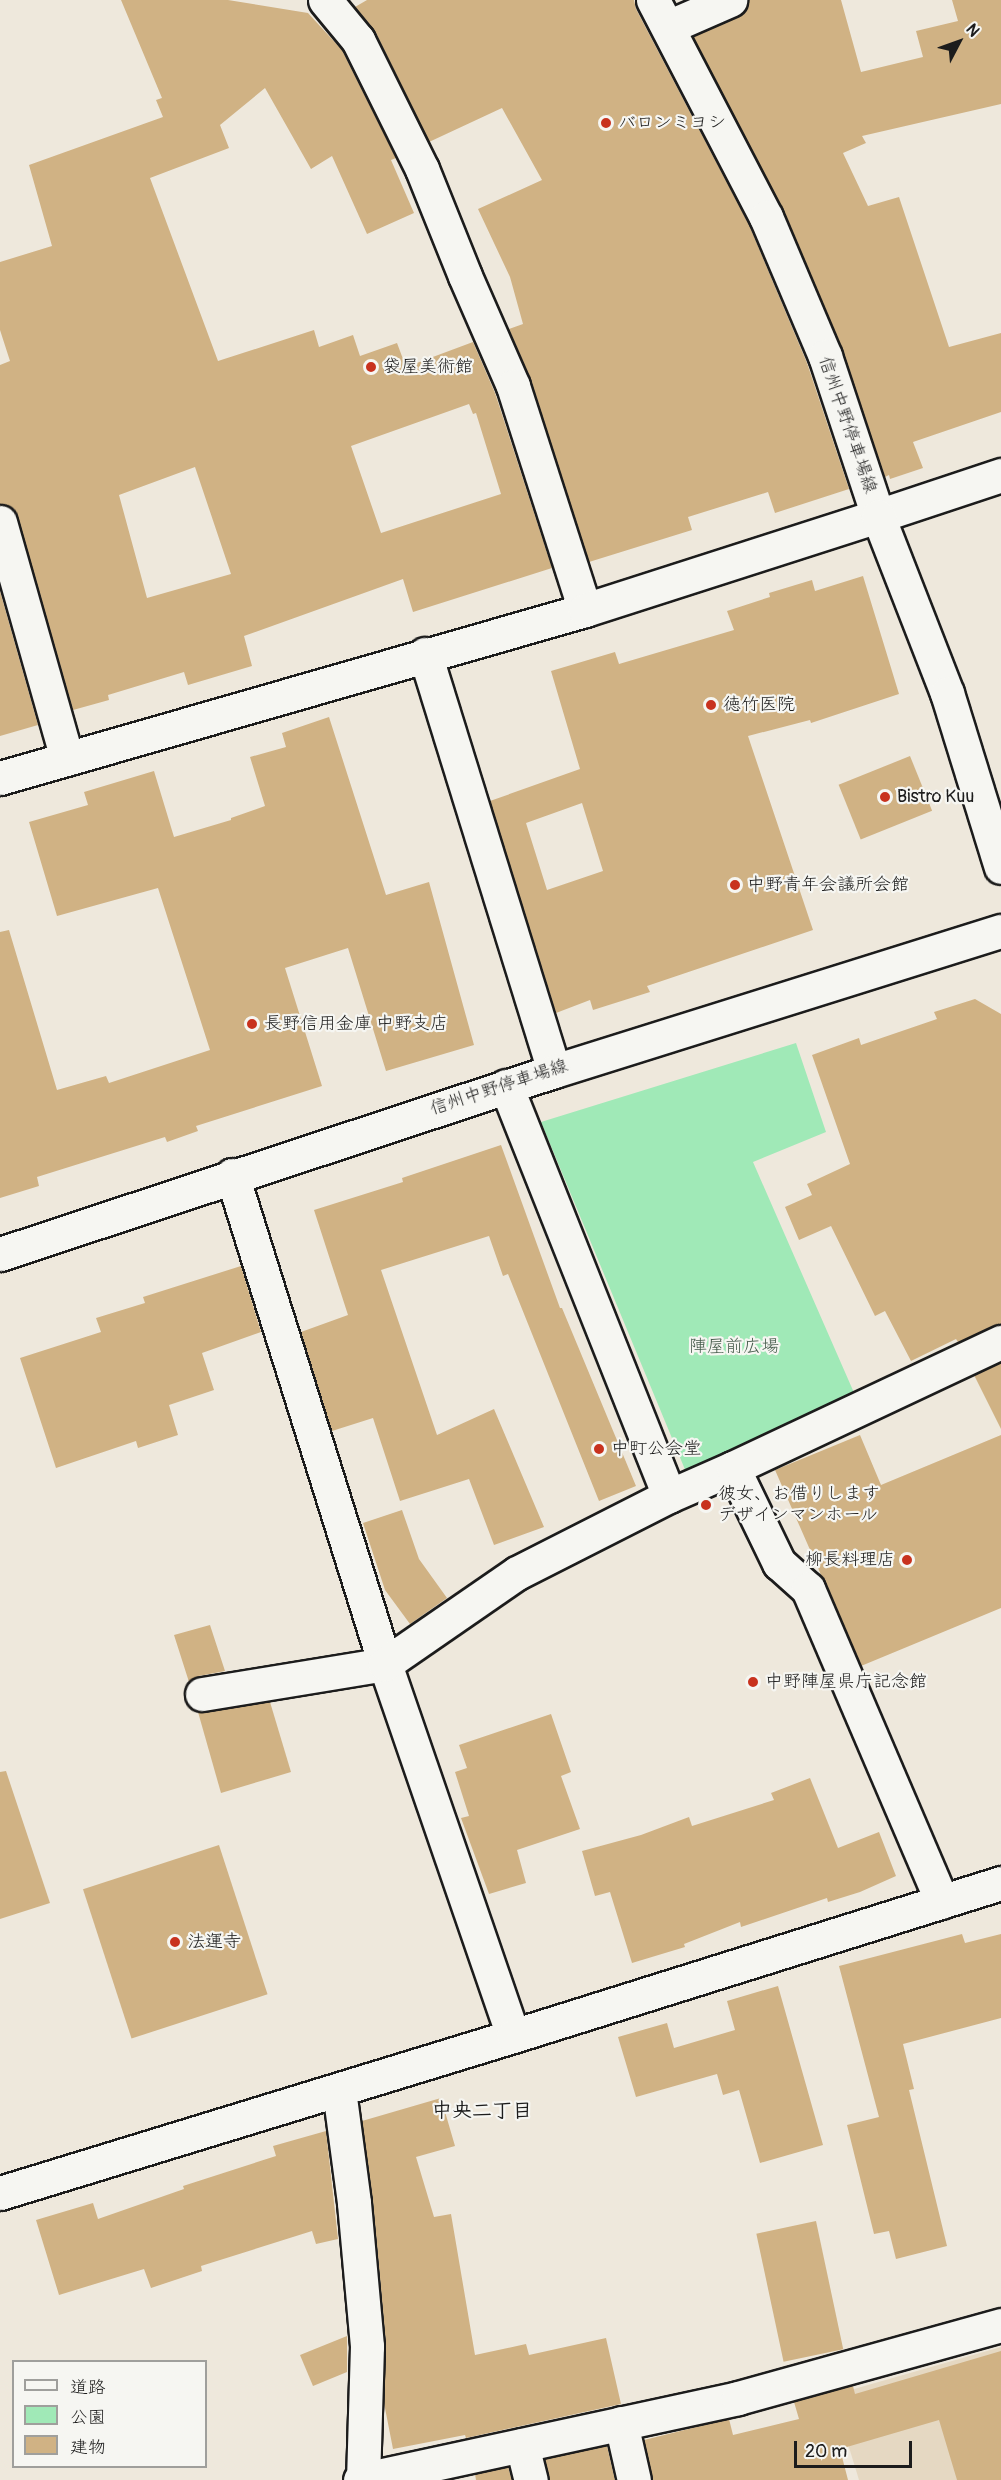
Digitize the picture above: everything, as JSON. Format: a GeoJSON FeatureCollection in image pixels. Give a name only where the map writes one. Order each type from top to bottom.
{"type":"FeatureCollection","features":[{"type":"Feature","properties":{"kind":"street"},"geometry":{"type":"LineString","coordinates":[[325,0],[358,40],[422,169],[513,386],[585,609]]}},
{"type":"Feature","properties":{"kind":"street"},"geometry":{"type":"LineString","coordinates":[[660,14],[730,0]]}},
{"type":"Feature","properties":{"kind":"street","name":"信州中野停車場線"},"geometry":{"type":"LineString","coordinates":[[660,14],[766,217],[825,356],[878,516],[947,693],[1001,867]]}},
{"type":"Feature","properties":{"kind":"street"},"geometry":{"type":"LineString","coordinates":[[0,778],[585,609],[1001,475]]}},
{"type":"Feature","properties":{"kind":"street"},"geometry":{"type":"LineString","coordinates":[[0,522],[67,759]]}},
{"type":"Feature","properties":{"kind":"street"},"geometry":{"type":"LineString","coordinates":[[425,654],[554,1071]]}},
{"type":"Feature","properties":{"kind":"street","name":"信州中野停車場線"},"geometry":{"type":"LineString","coordinates":[[0,1254],[232,1175],[506,1086],[1001,931]]}},
{"type":"Feature","properties":{"kind":"street"},"geometry":{"type":"LineString","coordinates":[[506,1086],[669,1496]]}},
{"type":"Feature","properties":{"kind":"street"},"geometry":{"type":"LineString","coordinates":[[232,1175],[385,1664],[513,2036]]}},
{"type":"Feature","properties":{"kind":"street"},"geometry":{"type":"LineString","coordinates":[[202,1694],[385,1664],[518,1573],[669,1496],[1001,1342]]}},
{"type":"Feature","properties":{"kind":"street"},"geometry":{"type":"LineString","coordinates":[[733,1468],[779,1563],[808,1589],[942,1901]]}},
{"type":"Feature","properties":{"kind":"street"},"geometry":{"type":"LineString","coordinates":[[0,2193],[339,2090],[1001,1883]]}},
{"type":"Feature","properties":{"kind":"street"},"geometry":{"type":"LineString","coordinates":[[339,2090],[354,2203],[367,2346],[362,2480],[429,2473],[522,2445],[738,2398],[1001,2325]]}},
{"type":"Feature","properties":{"kind":"street"},"geometry":{"type":"LineString","coordinates":[[621,2423],[634,2480]]}},
{"type":"Feature","properties":{"kind":"street"},"geometry":{"type":"LineString","coordinates":[[522,2445],[531,2480]]}},
{"type":"Feature","properties":{"kind":"shaded area"},"geometry":{"type":"Polygon","coordinates":[[[1001,2347],[1001,2480],[859,2480],[833,2395],[1001,2347]]]}},
{"type":"Feature","properties":{"kind":"green space","name":"陣屋前広場"},"geometry":{"type":"Polygon","coordinates":[[[796,1043],[826,1132],[753,1162],[855,1395],[686,1472],[541,1122],[796,1043]]]}},
{"type":"Feature","properties":{"kind":"building"},"geometry":{"type":"Polygon","coordinates":[[[121,0],[228,0],[308,13],[342,50],[396,158],[391,160],[414,213],[367,234],[332,156],[311,169],[265,88],[220,125],[229,148],[150,178],[218,361],[314,330],[319,347],[353,335],[360,356],[397,343],[406,367],[473,342],[495,393],[552,568],[413,612],[403,579],[244,636],[252,666],[188,685],[184,672],[108,695],[109,700],[73,710],[18,517],[13,508],[0,504],[0,365],[10,361],[0,330],[0,262],[52,246],[29,165],[163,117],[156,100],[162,98],[121,0]],[[469,404],[351,446],[381,533],[501,494],[476,413],[473,414],[469,404]],[[195,467],[119,495],[147,598],[231,574],[195,467]]]}},
{"type":"Feature","properties":{"kind":"building"},"geometry":{"type":"Polygon","coordinates":[[[367,0],[634,0],[636,9],[749,225],[807,363],[849,489],[775,513],[768,492],[688,517],[692,530],[589,562],[531,380],[509,329],[523,324],[510,277],[478,209],[542,180],[502,108],[429,142],[375,31],[355,7],[367,0]]]}},
{"type":"Feature","properties":{"kind":"building"},"geometry":{"type":"Polygon","coordinates":[[[748,0],[841,0],[861,72],[923,57],[916,31],[958,21],[952,0],[1001,0],[1001,104],[862,136],[866,143],[843,153],[868,206],[899,197],[949,347],[1001,333],[1001,412],[913,442],[923,468],[890,479],[889,475],[885,477],[842,349],[783,210],[693,36],[738,17],[745,11],[748,0]]]}},
{"type":"Feature","properties":{"kind":"building"},"geometry":{"type":"Polygon","coordinates":[[[863,576],[899,694],[811,723],[810,720],[748,736],[813,930],[647,986],[650,992],[593,1010],[590,1000],[556,1013],[490,801],[580,769],[551,671],[615,652],[619,664],[734,630],[727,611],[770,597],[769,593],[812,580],[815,591],[863,576]],[[582,803],[526,823],[547,890],[603,871],[582,803]]]}},
{"type":"Feature","properties":{"kind":"building"},"geometry":{"type":"Polygon","coordinates":[[[0,591],[38,725],[0,736],[0,591]]]}},
{"type":"Feature","properties":{"kind":"building"},"geometry":{"type":"Polygon","coordinates":[[[329,717],[386,895],[429,882],[474,1045],[386,1071],[348,948],[285,968],[322,1086],[196,1126],[198,1131],[167,1142],[165,1137],[37,1177],[39,1186],[0,1198],[0,932],[9,930],[57,1090],[106,1076],[109,1083],[210,1050],[158,888],[57,916],[29,822],[88,805],[84,792],[154,771],[174,837],[231,820],[231,818],[265,806],[250,757],[286,747],[282,733],[329,717]]]}},
{"type":"Feature","properties":{"kind":"building","name":"Bistro Kuu"},"geometry":{"type":"Polygon","coordinates":[[[910,756],[932,811],[861,840],[839,785],[910,756]]]}},
{"type":"Feature","properties":{"kind":"building"},"geometry":{"type":"Polygon","coordinates":[[[975,999],[1001,1014],[1001,1324],[958,1342],[956,1339],[911,1361],[885,1311],[875,1316],[831,1226],[799,1240],[785,1207],[812,1195],[807,1184],[850,1164],[812,1055],[859,1038],[861,1045],[937,1019],[934,1012],[975,999]]]}},
{"type":"Feature","properties":{"kind":"building"},"geometry":{"type":"Polygon","coordinates":[[[501,1145],[560,1308],[562,1308],[636,1486],[599,1501],[508,1274],[503,1276],[489,1236],[381,1270],[437,1435],[494,1409],[544,1527],[494,1545],[469,1479],[400,1501],[373,1418],[332,1431],[301,1332],[348,1315],[314,1210],[403,1182],[402,1178],[501,1145]]]}},
{"type":"Feature","properties":{"kind":"building"},"geometry":{"type":"Polygon","coordinates":[[[241,1266],[261,1332],[202,1353],[214,1390],[169,1405],[178,1435],[138,1448],[136,1441],[56,1468],[20,1358],[101,1332],[96,1318],[145,1303],[143,1297],[241,1266]]]}},
{"type":"Feature","properties":{"kind":"building"},"geometry":{"type":"Polygon","coordinates":[[[1001,1363],[1001,1429],[974,1375],[1001,1363]]]}},
{"type":"Feature","properties":{"kind":"building","name":"柳長料理店"},"geometry":{"type":"Polygon","coordinates":[[[860,1435],[881,1485],[1001,1435],[1001,1608],[861,1666],[775,1470],[860,1435]]]}},
{"type":"Feature","properties":{"kind":"building"},"geometry":{"type":"Polygon","coordinates":[[[402,1510],[419,1559],[447,1598],[410,1624],[385,1590],[363,1523],[402,1510]]]}},
{"type":"Feature","properties":{"kind":"building"},"geometry":{"type":"Polygon","coordinates":[[[210,1625],[225,1671],[199,1676],[189,1682],[174,1635],[210,1625]]]}},
{"type":"Feature","properties":{"kind":"building"},"geometry":{"type":"Polygon","coordinates":[[[270,1702],[291,1772],[221,1793],[198,1712],[270,1702]]]}},
{"type":"Feature","properties":{"kind":"building"},"geometry":{"type":"Polygon","coordinates":[[[551,1714],[571,1772],[561,1776],[580,1829],[517,1850],[526,1883],[489,1894],[461,1818],[469,1816],[455,1772],[467,1768],[459,1745],[551,1714]]]}},
{"type":"Feature","properties":{"kind":"building"},"geometry":{"type":"Polygon","coordinates":[[[6,1771],[50,1903],[0,1919],[0,1772],[6,1771]]]}},
{"type":"Feature","properties":{"kind":"building"},"geometry":{"type":"Polygon","coordinates":[[[810,1778],[838,1848],[879,1832],[896,1876],[860,1892],[828,1902],[827,1898],[741,1927],[740,1922],[684,1944],[685,1947],[632,1963],[610,1892],[595,1896],[582,1851],[641,1835],[689,1817],[692,1826],[774,1800],[771,1793],[810,1778]]]}},
{"type":"Feature","properties":{"kind":"building","name":"法運寺"},"geometry":{"type":"Polygon","coordinates":[[[219,1845],[268,1994],[132,2039],[83,1889],[219,1845]]]}},
{"type":"Feature","properties":{"kind":"building"},"geometry":{"type":"Polygon","coordinates":[[[962,1934],[965,1943],[1001,1934],[1001,2018],[903,2044],[914,2089],[909,2090],[947,2246],[896,2259],[889,2231],[874,2234],[847,2125],[879,2117],[839,1966],[962,1934]]]}},
{"type":"Feature","properties":{"kind":"building"},"geometry":{"type":"Polygon","coordinates":[[[778,1986],[823,2145],[760,2163],[739,2090],[723,2095],[717,2074],[636,2097],[618,2037],[667,2023],[674,2048],[735,2030],[727,2001],[778,1986]]]}},
{"type":"Feature","properties":{"kind":"building"},"geometry":{"type":"Polygon","coordinates":[[[441,2098],[455,2146],[416,2157],[434,2217],[451,2214],[475,2355],[526,2344],[529,2355],[606,2338],[621,2404],[466,2438],[465,2435],[393,2449],[384,2403],[386,2344],[373,2201],[362,2121],[441,2098]]]}},
{"type":"Feature","properties":{"kind":"building"},"geometry":{"type":"Polygon","coordinates":[[[326,2131],[338,2239],[316,2244],[312,2231],[201,2266],[202,2271],[151,2288],[144,2269],[59,2295],[36,2220],[93,2203],[98,2219],[184,2189],[183,2186],[276,2156],[273,2146],[326,2131]]]}},
{"type":"Feature","properties":{"kind":"building"},"geometry":{"type":"Polygon","coordinates":[[[816,2221],[843,2349],[784,2362],[756,2234],[816,2221]]]}},
{"type":"Feature","properties":{"kind":"building"},"geometry":{"type":"Polygon","coordinates":[[[347,2336],[347,2372],[313,2386],[300,2355],[347,2336]]]}},
{"type":"Feature","properties":{"kind":"building"},"geometry":{"type":"Polygon","coordinates":[[[1001,2351],[1001,2480],[957,2480],[939,2420],[840,2449],[848,2480],[652,2480],[644,2440],[729,2419],[733,2435],[799,2419],[794,2402],[853,2386],[855,2394],[1001,2351]]]}},
{"type":"Feature","properties":{"kind":"building"},"geometry":{"type":"Polygon","coordinates":[[[607,2446],[615,2480],[549,2480],[545,2459],[607,2446]]]}},
{"type":"Feature","properties":{"kind":"building"},"geometry":{"type":"Polygon","coordinates":[[[508,2467],[512,2480],[476,2480],[475,2474],[508,2467]]]}},
{"type":"Feature","properties":{"kind":"place","name":"バロンミヨシ"},"geometry":{"type":"Point","coordinates":[606,123]}},
{"type":"Feature","properties":{"kind":"place","name":"袋屋美術館"},"geometry":{"type":"Point","coordinates":[371,367]}},
{"type":"Feature","properties":{"kind":"place","name":"徳竹医院"},"geometry":{"type":"Point","coordinates":[711,705]}},
{"type":"Feature","properties":{"kind":"place","name":"Bistro Kuu"},"geometry":{"type":"Point","coordinates":[885,797]}},
{"type":"Feature","properties":{"kind":"place","name":"中野青年会議所会館"},"geometry":{"type":"Point","coordinates":[735,885]}},
{"type":"Feature","properties":{"kind":"place","name":"長野信用金庫 中野支店"},"geometry":{"type":"Point","coordinates":[252,1024]}},
{"type":"Feature","properties":{"kind":"place","name":"中町公会堂"},"geometry":{"type":"Point","coordinates":[599,1449]}},
{"type":"Feature","properties":{"kind":"place","name":"彼女、お借りします デザインマンホール"},"geometry":{"type":"Point","coordinates":[706,1505]}},
{"type":"Feature","properties":{"kind":"place","name":"柳長料理店"},"geometry":{"type":"Point","coordinates":[907,1560]}},
{"type":"Feature","properties":{"kind":"place","name":"中野陣屋県庁記念館"},"geometry":{"type":"Point","coordinates":[753,1682]}},
{"type":"Feature","properties":{"kind":"place","name":"法運寺"},"geometry":{"type":"Point","coordinates":[175,1942]}},
{"type":"Feature","properties":{"kind":"district","name":"中央二丁目"},"geometry":{"type":"Point","coordinates":[482,2110]}}]}
